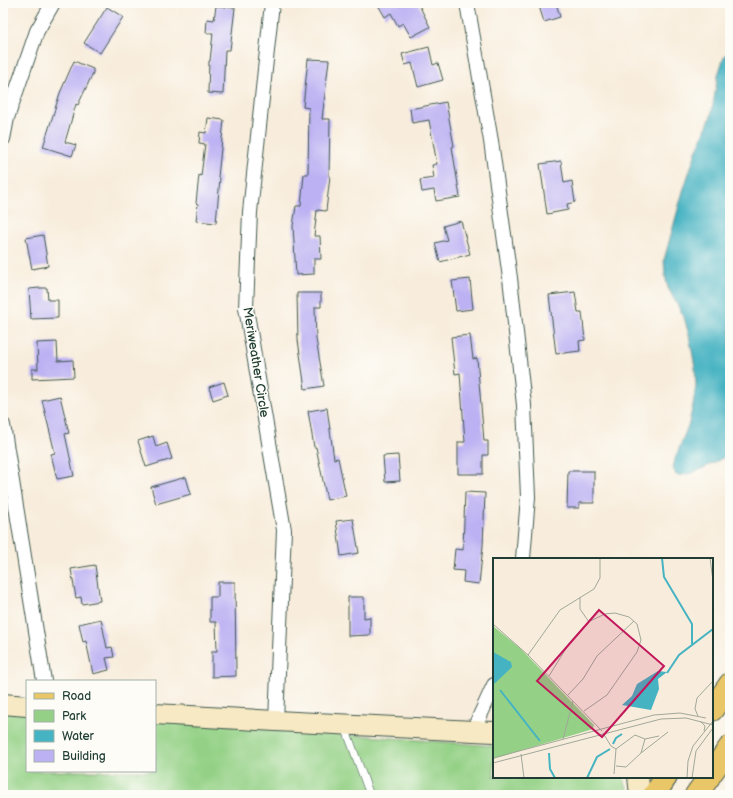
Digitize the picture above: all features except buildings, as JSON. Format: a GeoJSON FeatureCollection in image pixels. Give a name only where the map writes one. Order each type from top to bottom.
{"type":"FeatureCollection","features":[{"type":"Feature","properties":{"kind":"main road"},"geometry":{"type":"LineString","coordinates":[[3,704],[26,706]]}},
{"type":"Feature","properties":{"kind":"main road"},"geometry":{"type":"LineString","coordinates":[[156,714],[493,732]]}},
{"type":"Feature","properties":{"kind":"main road"},"geometry":{"type":"LineString","coordinates":[[715,769],[730,747]]}},
{"type":"Feature","properties":{"kind":"main road"},"geometry":{"type":"LineString","coordinates":[[638,778],[640,795]]}},
{"type":"Feature","properties":{"kind":"main road"},"geometry":{"type":"LineString","coordinates":[[654,795],[665,778]]}},
{"type":"Feature","properties":{"kind":"main road"},"geometry":{"type":"LineString","coordinates":[[696,795],[708,778]]}},
{"type":"Feature","properties":{"kind":"street"},"geometry":{"type":"LineString","coordinates":[[3,135],[7,118],[37,31],[53,3]]}},
{"type":"Feature","properties":{"kind":"street","name":"Meriweather Circle"},"geometry":{"type":"LineString","coordinates":[[272,3],[250,212],[246,308],[284,530],[276,721]]}},
{"type":"Feature","properties":{"kind":"street"},"geometry":{"type":"LineString","coordinates":[[467,3],[492,149],[510,278],[524,405],[528,497],[523,558]]}},
{"type":"Feature","properties":{"kind":"street"},"geometry":{"type":"LineString","coordinates":[[3,425],[44,680]]}},
{"type":"Feature","properties":{"kind":"street"},"geometry":{"type":"LineString","coordinates":[[473,731],[493,687]]}},
{"type":"Feature","properties":{"kind":"lane"},"geometry":{"type":"LineString","coordinates":[[345,725],[370,795]]}},
{"type":"Feature","properties":{"kind":"green space"},"geometry":{"type":"Polygon","coordinates":[[[3,707],[26,709],[26,772],[156,772],[156,719],[493,746],[493,778],[623,778],[630,795],[3,795],[3,707]]]}},
{"type":"Feature","properties":{"kind":"water"},"geometry":{"type":"Polygon","coordinates":[[[730,50],[730,454],[689,474],[676,475],[673,468],[675,459],[689,423],[693,405],[696,386],[695,367],[684,317],[668,288],[664,260],[683,191],[696,152],[711,116],[718,75],[724,57],[730,50]]]}}]}
